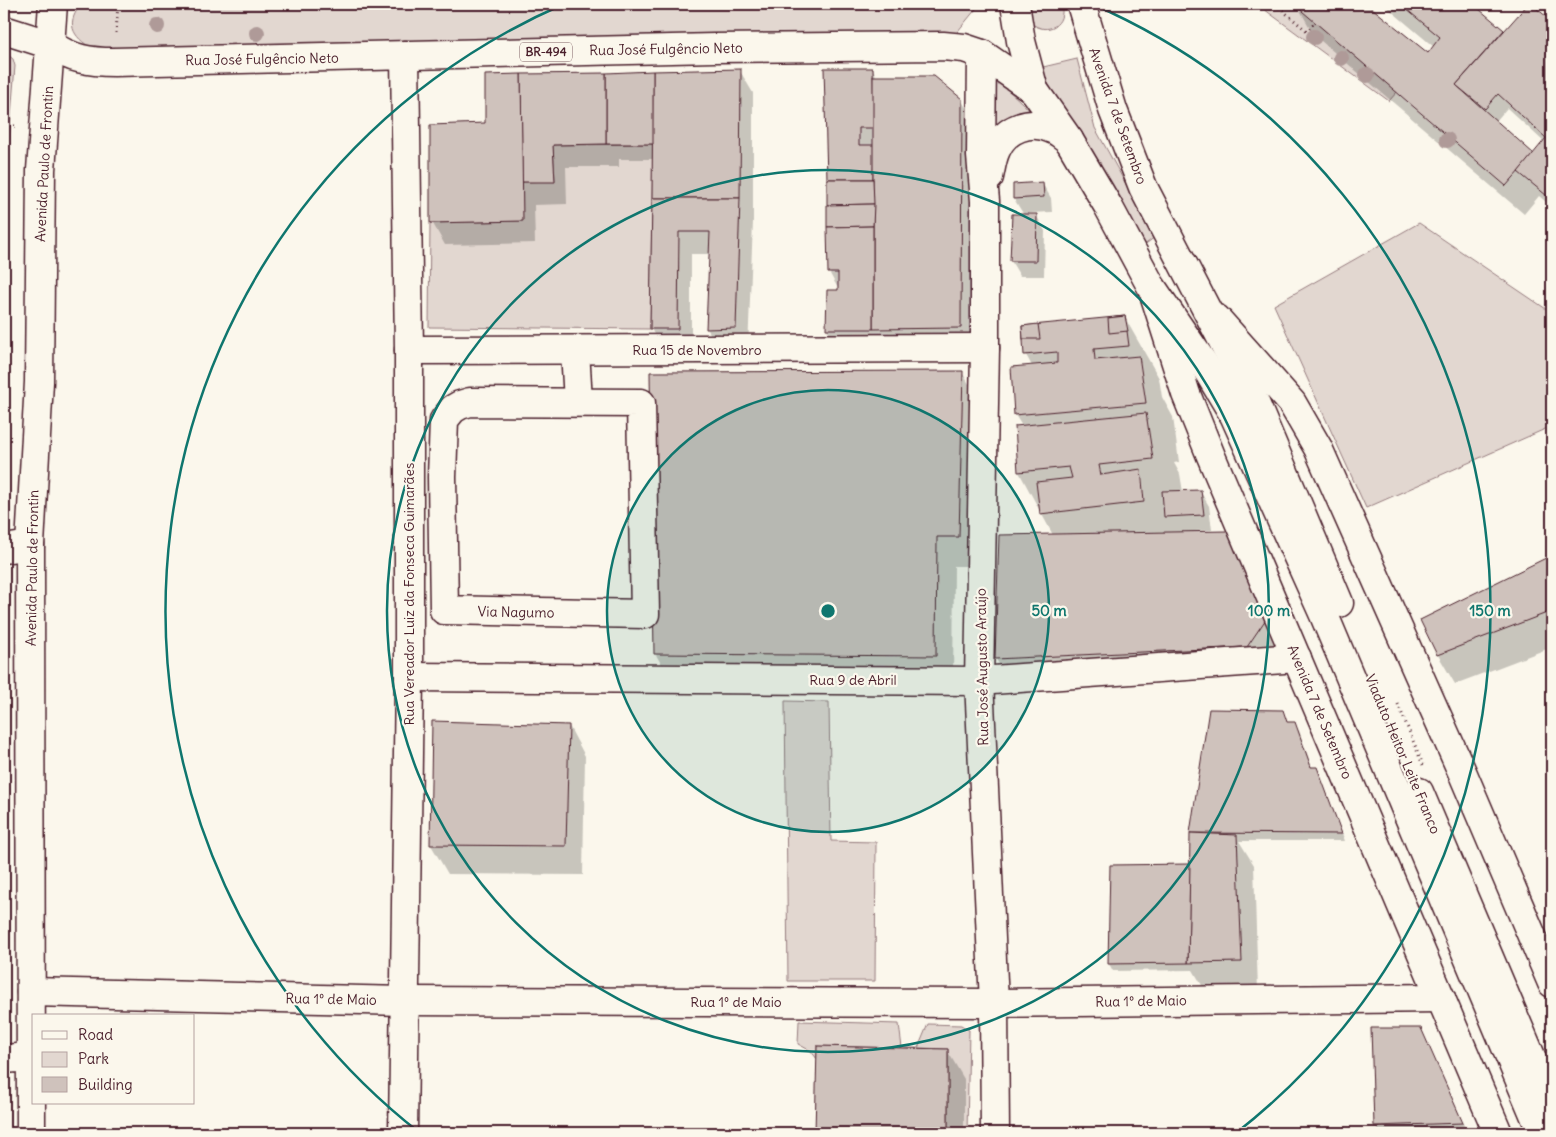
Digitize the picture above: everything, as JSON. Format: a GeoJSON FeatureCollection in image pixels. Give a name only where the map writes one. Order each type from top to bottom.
{"type":"FeatureCollection","features":[{"type":"Feature","properties":{"kind":"street","name":"Avenida Paulo de Frontin"},"geometry":{"type":"LineString","coordinates":[[31,1133],[31,992],[17,547],[39,382],[41,170],[53,4]]}},
{"type":"Feature","properties":{"kind":"street","name":"Avenida 7 de Setembro"},"geometry":{"type":"LineString","coordinates":[[1016,4],[1021,40],[1034,90],[1069,140],[1108,206],[1151,286],[1202,361],[1245,409]]}},
{"type":"Feature","properties":{"kind":"street","name":"Avenida 7 de Setembro"},"geometry":{"type":"LineString","coordinates":[[1081,4],[1113,110],[1143,187],[1204,306],[1245,409]]}},
{"type":"Feature","properties":{"kind":"street","name":"Rua José Fulgêncio Neto"},"geometry":{"type":"LineString","coordinates":[[4,30],[51,45],[72,57],[98,62],[714,48],[943,46],[964,48],[982,54],[1034,90]]}},
{"type":"Feature","properties":{"kind":"street","name":"Rua José Augusto Araújo"},"geometry":{"type":"LineString","coordinates":[[982,54],[981,164],[985,201],[985,348],[979,681],[994,1003],[995,1133]]}},
{"type":"Feature","properties":{"kind":"street","name":"Rua Vereador Luiz da Fonseca Guimarães"},"geometry":{"type":"LineString","coordinates":[[403,1133],[409,676],[409,350],[405,55]]}},
{"type":"Feature","properties":{"kind":"street","name":"Rua José Augusto Araújo"},"geometry":{"type":"LineString","coordinates":[[985,201],[994,155],[1000,140],[1006,134],[1014,129],[1032,124],[1051,128],[1069,140]]}},
{"type":"Feature","properties":{"kind":"street","name":"Avenida 7 de Setembro"},"geometry":{"type":"LineString","coordinates":[[1151,286],[1186,394],[1498,1133]]}},
{"type":"Feature","properties":{"kind":"street","name":"Avenida 7 de Setembro"},"geometry":{"type":"LineString","coordinates":[[1204,306],[1288,398],[1318,448],[1463,774],[1552,983]]}},
{"type":"Feature","properties":{"kind":"street","name":"Rua 15 de Novembro"},"geometry":{"type":"LineString","coordinates":[[409,350],[985,348]]}},
{"type":"Feature","properties":{"kind":"street"},"geometry":{"type":"LineString","coordinates":[[575,350],[578,402]]}},
{"type":"Feature","properties":{"kind":"street","name":"Via Nagumo"},"geometry":{"type":"LineString","coordinates":[[470,402],[578,402],[641,403],[646,614],[444,610],[442,477],[444,420],[447,414],[460,405],[470,402]]}},
{"type":"Feature","properties":{"kind":"street","name":"Viaduto Heitor Leite Franco"},"geometry":{"type":"LineString","coordinates":[[1245,409],[1388,722],[1552,1106]]}},
{"type":"Feature","properties":{"kind":"street"},"geometry":{"type":"LineString","coordinates":[[1245,409],[1324,615],[1542,1133]]}},
{"type":"Feature","properties":{"kind":"street","name":"Rua 9 de Abril"},"geometry":{"type":"LineString","coordinates":[[409,676],[979,681],[1297,658]]}},
{"type":"Feature","properties":{"kind":"street","name":"Rua 1º de Maio"},"geometry":{"type":"LineString","coordinates":[[31,992],[404,1001],[994,1003],[1441,998]]}},
{"type":"Feature","properties":{"kind":"street"},"geometry":{"type":"LineString","coordinates":[[4,1059],[31,1057]]}},
{"type":"Feature","properties":{"kind":"path"},"geometry":{"type":"LineString","coordinates":[[116,38],[118,4]]}},
{"type":"Feature","properties":{"kind":"path"},"geometry":{"type":"LineString","coordinates":[[1275,4],[1306,31],[1315,22]]}},
{"type":"Feature","properties":{"kind":"path"},"geometry":{"type":"LineString","coordinates":[[4,126],[19,126]]}},
{"type":"Feature","properties":{"kind":"path"},"geometry":{"type":"LineString","coordinates":[[4,215],[11,215]]}},
{"type":"Feature","properties":{"kind":"green space"},"geometry":{"type":"Polygon","coordinates":[[[82,4],[980,4],[953,37],[728,37],[92,48],[80,39],[73,29],[74,17],[82,4]]]}},
{"type":"Feature","properties":{"kind":"green space"},"geometry":{"type":"Polygon","coordinates":[[[1028,4],[1061,4],[1061,18],[1058,23],[1049,28],[1037,27],[1031,23],[1028,4]]]}},
{"type":"Feature","properties":{"kind":"green space"},"geometry":{"type":"Polygon","coordinates":[[[1257,4],[1297,4],[1397,92],[1389,101],[1257,4]]]}},
{"type":"Feature","properties":{"kind":"green space"},"geometry":{"type":"Polygon","coordinates":[[[4,52],[13,59],[15,66],[4,203],[4,52]]]}},
{"type":"Feature","properties":{"kind":"green space"},"geometry":{"type":"Polygon","coordinates":[[[1077,59],[1095,128],[1155,237],[1143,246],[1039,68],[1077,59]]]}},
{"type":"Feature","properties":{"kind":"green space"},"geometry":{"type":"Polygon","coordinates":[[[989,72],[1037,117],[994,138],[989,72]]]}},
{"type":"Feature","properties":{"kind":"green space"},"geometry":{"type":"Polygon","coordinates":[[[653,144],[650,329],[429,327],[430,223],[522,221],[522,182],[555,181],[553,145],[653,144]]]}},
{"type":"Feature","properties":{"kind":"green space"},"geometry":{"type":"Polygon","coordinates":[[[1419,223],[1552,313],[1552,426],[1366,508],[1274,305],[1419,223]]]}},
{"type":"Feature","properties":{"kind":"green space"},"geometry":{"type":"Polygon","coordinates":[[[785,701],[829,702],[831,841],[876,842],[875,981],[788,981],[785,701]]]}},
{"type":"Feature","properties":{"kind":"green space"},"geometry":{"type":"Polygon","coordinates":[[[799,1021],[899,1024],[902,1048],[817,1046],[817,1059],[811,1051],[798,1044],[799,1021]]]}},
{"type":"Feature","properties":{"kind":"green space"},"geometry":{"type":"Polygon","coordinates":[[[928,1024],[961,1025],[969,1030],[967,1133],[948,1133],[948,1049],[918,1048],[928,1024]]]}},
{"type":"Feature","properties":{"kind":"building"},"geometry":{"type":"Polygon","coordinates":[[[1367,4],[1428,53],[1440,37],[1400,4],[1473,4],[1504,30],[1456,85],[1534,154],[1506,186],[1295,5],[1367,4]]]}},
{"type":"Feature","properties":{"kind":"building"},"geometry":{"type":"Polygon","coordinates":[[[1528,4],[1531,4],[1552,21],[1552,200],[1518,172],[1546,138],[1498,94],[1485,109],[1456,85],[1528,4]]]}},
{"type":"Feature","properties":{"kind":"building"},"geometry":{"type":"Polygon","coordinates":[[[824,68],[873,68],[874,128],[859,128],[859,145],[874,145],[873,179],[827,179],[824,68]]]}},
{"type":"Feature","properties":{"kind":"building"},"geometry":{"type":"Polygon","coordinates":[[[741,69],[740,198],[652,198],[653,71],[741,69]]]}},
{"type":"Feature","properties":{"kind":"building"},"geometry":{"type":"Polygon","coordinates":[[[653,71],[653,144],[606,144],[606,73],[653,71]]]}},
{"type":"Feature","properties":{"kind":"building"},"geometry":{"type":"Polygon","coordinates":[[[606,73],[606,144],[553,145],[555,182],[522,182],[521,74],[606,73]]]}},
{"type":"Feature","properties":{"kind":"building"},"geometry":{"type":"Polygon","coordinates":[[[521,74],[523,221],[430,223],[430,125],[485,123],[485,75],[521,74]]]}},
{"type":"Feature","properties":{"kind":"building"},"geometry":{"type":"Polygon","coordinates":[[[873,76],[934,76],[962,99],[961,328],[873,329],[873,76]]]}},
{"type":"Feature","properties":{"kind":"building"},"geometry":{"type":"Polygon","coordinates":[[[827,179],[873,179],[874,204],[827,205],[827,179]]]}},
{"type":"Feature","properties":{"kind":"building"},"geometry":{"type":"Polygon","coordinates":[[[1043,182],[1044,197],[1013,199],[1013,184],[1043,182]]]}},
{"type":"Feature","properties":{"kind":"building"},"geometry":{"type":"Polygon","coordinates":[[[652,198],[740,198],[736,328],[706,329],[710,232],[679,232],[678,329],[650,329],[652,198]]]}},
{"type":"Feature","properties":{"kind":"building"},"geometry":{"type":"Polygon","coordinates":[[[874,204],[873,226],[827,227],[827,205],[874,204]]]}},
{"type":"Feature","properties":{"kind":"building"},"geometry":{"type":"Polygon","coordinates":[[[1012,214],[1037,214],[1036,261],[1010,261],[1012,214]]]}},
{"type":"Feature","properties":{"kind":"building"},"geometry":{"type":"Polygon","coordinates":[[[873,226],[873,329],[826,329],[827,290],[838,290],[838,273],[828,273],[827,227],[873,226]]]}},
{"type":"Feature","properties":{"kind":"building"},"geometry":{"type":"Polygon","coordinates":[[[1125,316],[1129,346],[1094,349],[1095,360],[1139,356],[1146,403],[1014,415],[1011,367],[1057,363],[1057,352],[1024,355],[1022,326],[1125,316]]]}},
{"type":"Feature","properties":{"kind":"building"},"geometry":{"type":"Polygon","coordinates":[[[1125,316],[1128,331],[1109,333],[1108,318],[1125,316]]]}},
{"type":"Feature","properties":{"kind":"building"},"geometry":{"type":"Polygon","coordinates":[[[1038,324],[1040,339],[1023,339],[1022,326],[1038,324]]]}},
{"type":"Feature","properties":{"kind":"building"},"geometry":{"type":"Polygon","coordinates":[[[963,371],[959,537],[937,537],[936,656],[654,654],[650,372],[963,371]]]}},
{"type":"Feature","properties":{"kind":"building"},"geometry":{"type":"Polygon","coordinates":[[[1146,413],[1153,459],[1099,465],[1101,475],[1141,469],[1144,502],[1040,514],[1036,482],[1072,478],[1069,467],[1018,472],[1015,426],[1146,413]]]}},
{"type":"Feature","properties":{"kind":"building"},"geometry":{"type":"Polygon","coordinates":[[[1201,490],[1204,515],[1164,517],[1162,491],[1201,490]]]}},
{"type":"Feature","properties":{"kind":"building"},"geometry":{"type":"Polygon","coordinates":[[[1227,531],[1266,619],[1247,647],[995,659],[999,535],[1227,531]]]}},
{"type":"Feature","properties":{"kind":"building"},"geometry":{"type":"Polygon","coordinates":[[[1552,555],[1552,611],[1437,655],[1420,620],[1552,555]]]}},
{"type":"Feature","properties":{"kind":"building"},"geometry":{"type":"Polygon","coordinates":[[[1209,709],[1283,710],[1287,722],[1295,722],[1311,767],[1317,767],[1342,834],[1190,833],[1209,709]]]}},
{"type":"Feature","properties":{"kind":"building"},"geometry":{"type":"Polygon","coordinates":[[[432,721],[569,725],[566,846],[430,845],[432,721]]]}},
{"type":"Feature","properties":{"kind":"building"},"geometry":{"type":"Polygon","coordinates":[[[1190,833],[1237,835],[1242,962],[1188,963],[1190,833]]]}},
{"type":"Feature","properties":{"kind":"building"},"geometry":{"type":"Polygon","coordinates":[[[1190,864],[1188,963],[1108,964],[1110,865],[1190,864]]]}},
{"type":"Feature","properties":{"kind":"building"},"geometry":{"type":"Polygon","coordinates":[[[1371,1028],[1421,1028],[1463,1123],[1374,1126],[1371,1028]]]}},
{"type":"Feature","properties":{"kind":"building"},"geometry":{"type":"Polygon","coordinates":[[[817,1046],[948,1049],[948,1133],[815,1133],[817,1046]]]}}]}
